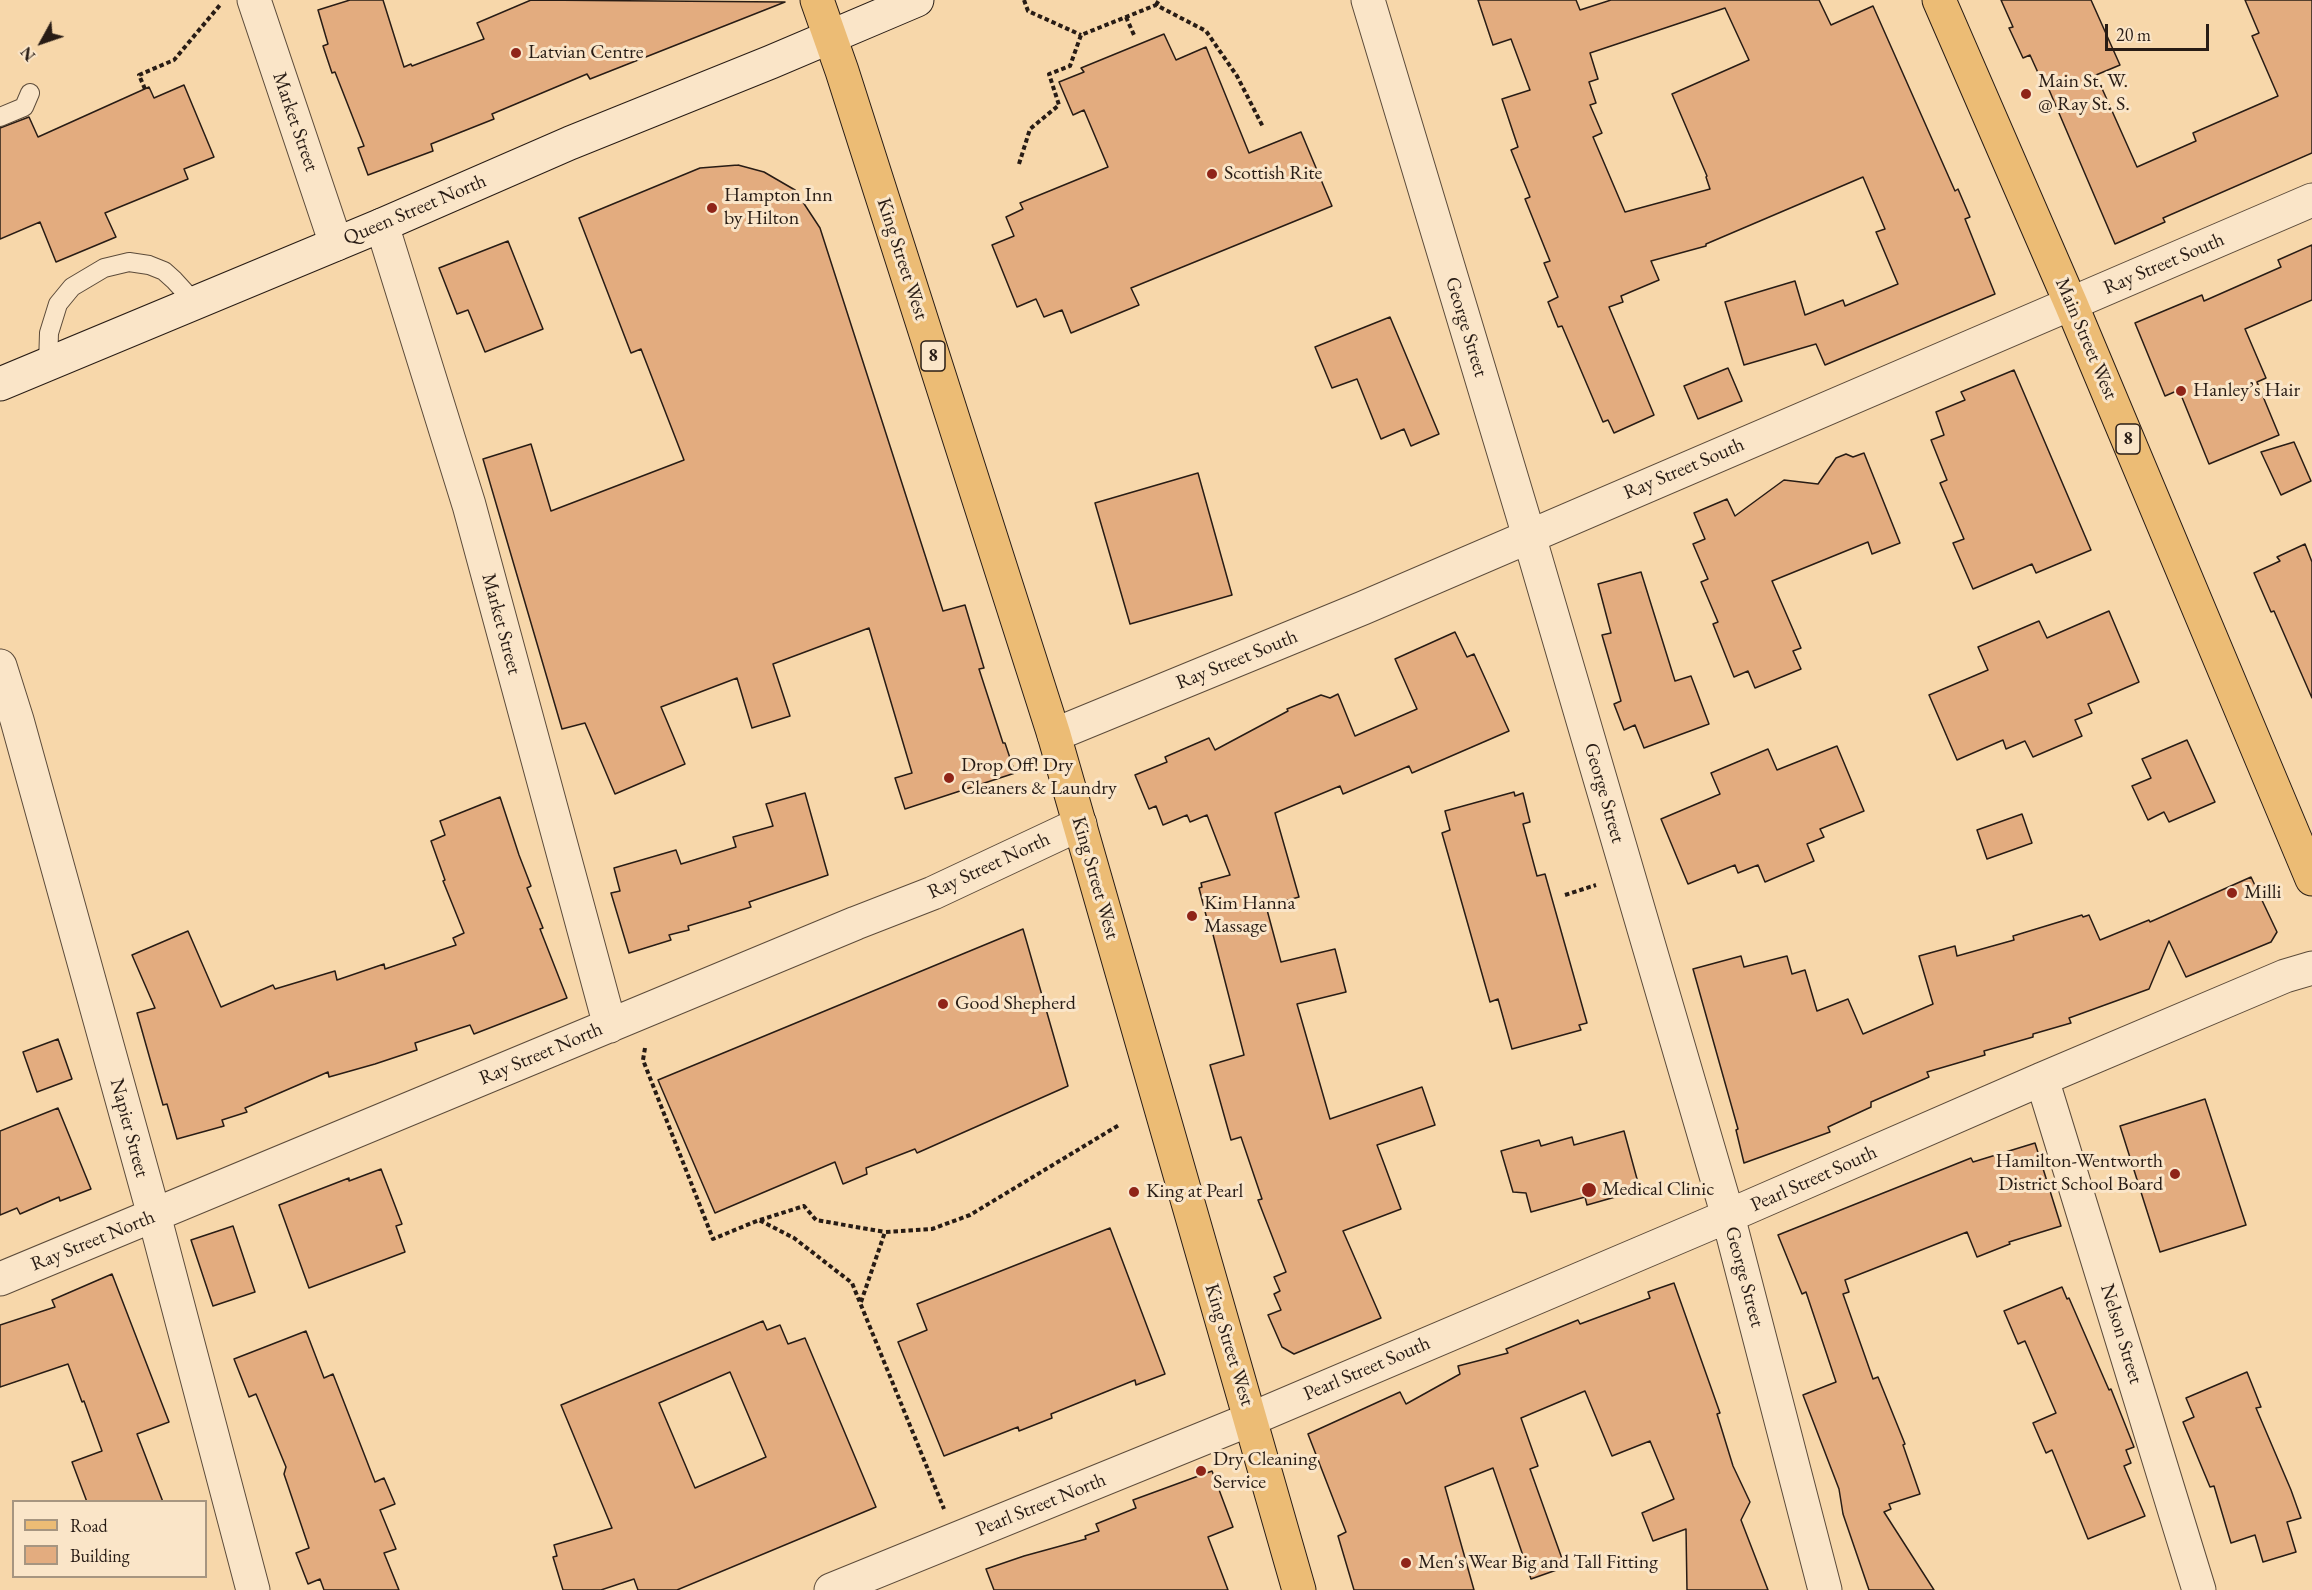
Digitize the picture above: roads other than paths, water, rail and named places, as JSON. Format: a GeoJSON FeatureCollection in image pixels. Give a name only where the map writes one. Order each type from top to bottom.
{"type":"FeatureCollection","features":[{"type":"Feature","properties":{"kind":"main road","name":"King Street West"},"geometry":{"type":"LineString","coordinates":[[817,0],[1054,735],[1299,1590]]}},
{"type":"Feature","properties":{"kind":"main road","name":"Main Street West"},"geometry":{"type":"LineString","coordinates":[[1939,0],[2071,304],[2312,879]]}},
{"type":"Feature","properties":{"kind":"street","name":"Market Street"},"geometry":{"type":"LineString","coordinates":[[254,0],[336,244]]}},
{"type":"Feature","properties":{"kind":"street","name":"Queen Street North"},"geometry":{"type":"LineString","coordinates":[[0,384],[382,225],[570,142],[917,0]]}},
{"type":"Feature","properties":{"kind":"street","name":"George Street"},"geometry":{"type":"LineString","coordinates":[[1368,0],[1529,536],[1728,1216],[1825,1590]]}},
{"type":"Feature","properties":{"kind":"street","name":"Ray Street South"},"geometry":{"type":"LineString","coordinates":[[1054,735],[1363,608],[2312,200]]}},
{"type":"Feature","properties":{"kind":"street","name":"Market Street"},"geometry":{"type":"LineString","coordinates":[[382,225],[469,505],[610,1026]]}},
{"type":"Feature","properties":{"kind":"street","name":"Napier Street"},"geometry":{"type":"LineString","coordinates":[[0,666],[153,1215],[254,1590]]}},
{"type":"Feature","properties":{"kind":"street","name":"Ray Street North"},"geometry":{"type":"LineString","coordinates":[[0,1279],[933,893],[1080,824]]}},
{"type":"Feature","properties":{"kind":"street","name":"Pearl Street South"},"geometry":{"type":"LineString","coordinates":[[1251,1419],[1728,1216],[2042,1079],[2285,976],[2312,968]]}},
{"type":"Feature","properties":{"kind":"street","name":"Nelson Street"},"geometry":{"type":"LineString","coordinates":[[2042,1079],[2199,1590]]}},
{"type":"Feature","properties":{"kind":"street","name":"Pearl Street North"},"geometry":{"type":"LineString","coordinates":[[831,1590],[1251,1419]]}},
{"type":"Feature","properties":{"kind":"lane"},"geometry":{"type":"LineString","coordinates":[[0,117],[24,107],[30,93]]}},
{"type":"Feature","properties":{"kind":"lane"},"geometry":{"type":"LineString","coordinates":[[48,365],[49,333],[58,304],[72,287],[104,268],[129,262],[149,265],[169,276],[195,303]]}},
{"type":"Feature","properties":{"kind":"place","name":"Latvian Centre"},"geometry":{"type":"Point","coordinates":[516,53]}},
{"type":"Feature","properties":{"kind":"place","name":"Main St. W. @ Ray St. S."},"geometry":{"type":"Point","coordinates":[2026,94]}},
{"type":"Feature","properties":{"kind":"place","name":"Scottish Rite"},"geometry":{"type":"Point","coordinates":[1212,174]}},
{"type":"Feature","properties":{"kind":"place","name":"Hampton Inn by Hilton"},"geometry":{"type":"Point","coordinates":[712,208]}},
{"type":"Feature","properties":{"kind":"place","name":"Hanley’s Hair"},"geometry":{"type":"Point","coordinates":[2181,391]}},
{"type":"Feature","properties":{"kind":"place","name":"Drop Off! Dry Cleaners & Laundry"},"geometry":{"type":"Point","coordinates":[949,778]}},
{"type":"Feature","properties":{"kind":"place","name":"Milli"},"geometry":{"type":"Point","coordinates":[2232,893]}},
{"type":"Feature","properties":{"kind":"place","name":"Kim Hanna Massage"},"geometry":{"type":"Point","coordinates":[1192,916]}},
{"type":"Feature","properties":{"kind":"place","name":"Good Shepherd"},"geometry":{"type":"Point","coordinates":[943,1004]}},
{"type":"Feature","properties":{"kind":"place","name":"Hamilton-Wentworth District School Board"},"geometry":{"type":"Point","coordinates":[2175,1174]}},
{"type":"Feature","properties":{"kind":"place","name":"Medical Clinic"},"geometry":{"type":"Point","coordinates":[1589,1190]}},
{"type":"Feature","properties":{"kind":"place","name":"King at Pearl"},"geometry":{"type":"Point","coordinates":[1134,1192]}},
{"type":"Feature","properties":{"kind":"place","name":"Dry Cleaning Service"},"geometry":{"type":"Point","coordinates":[1201,1471]}},
{"type":"Feature","properties":{"kind":"place","name":"Men's Wear Big and Tall Fitting"},"geometry":{"type":"Point","coordinates":[1406,1563]}}]}
